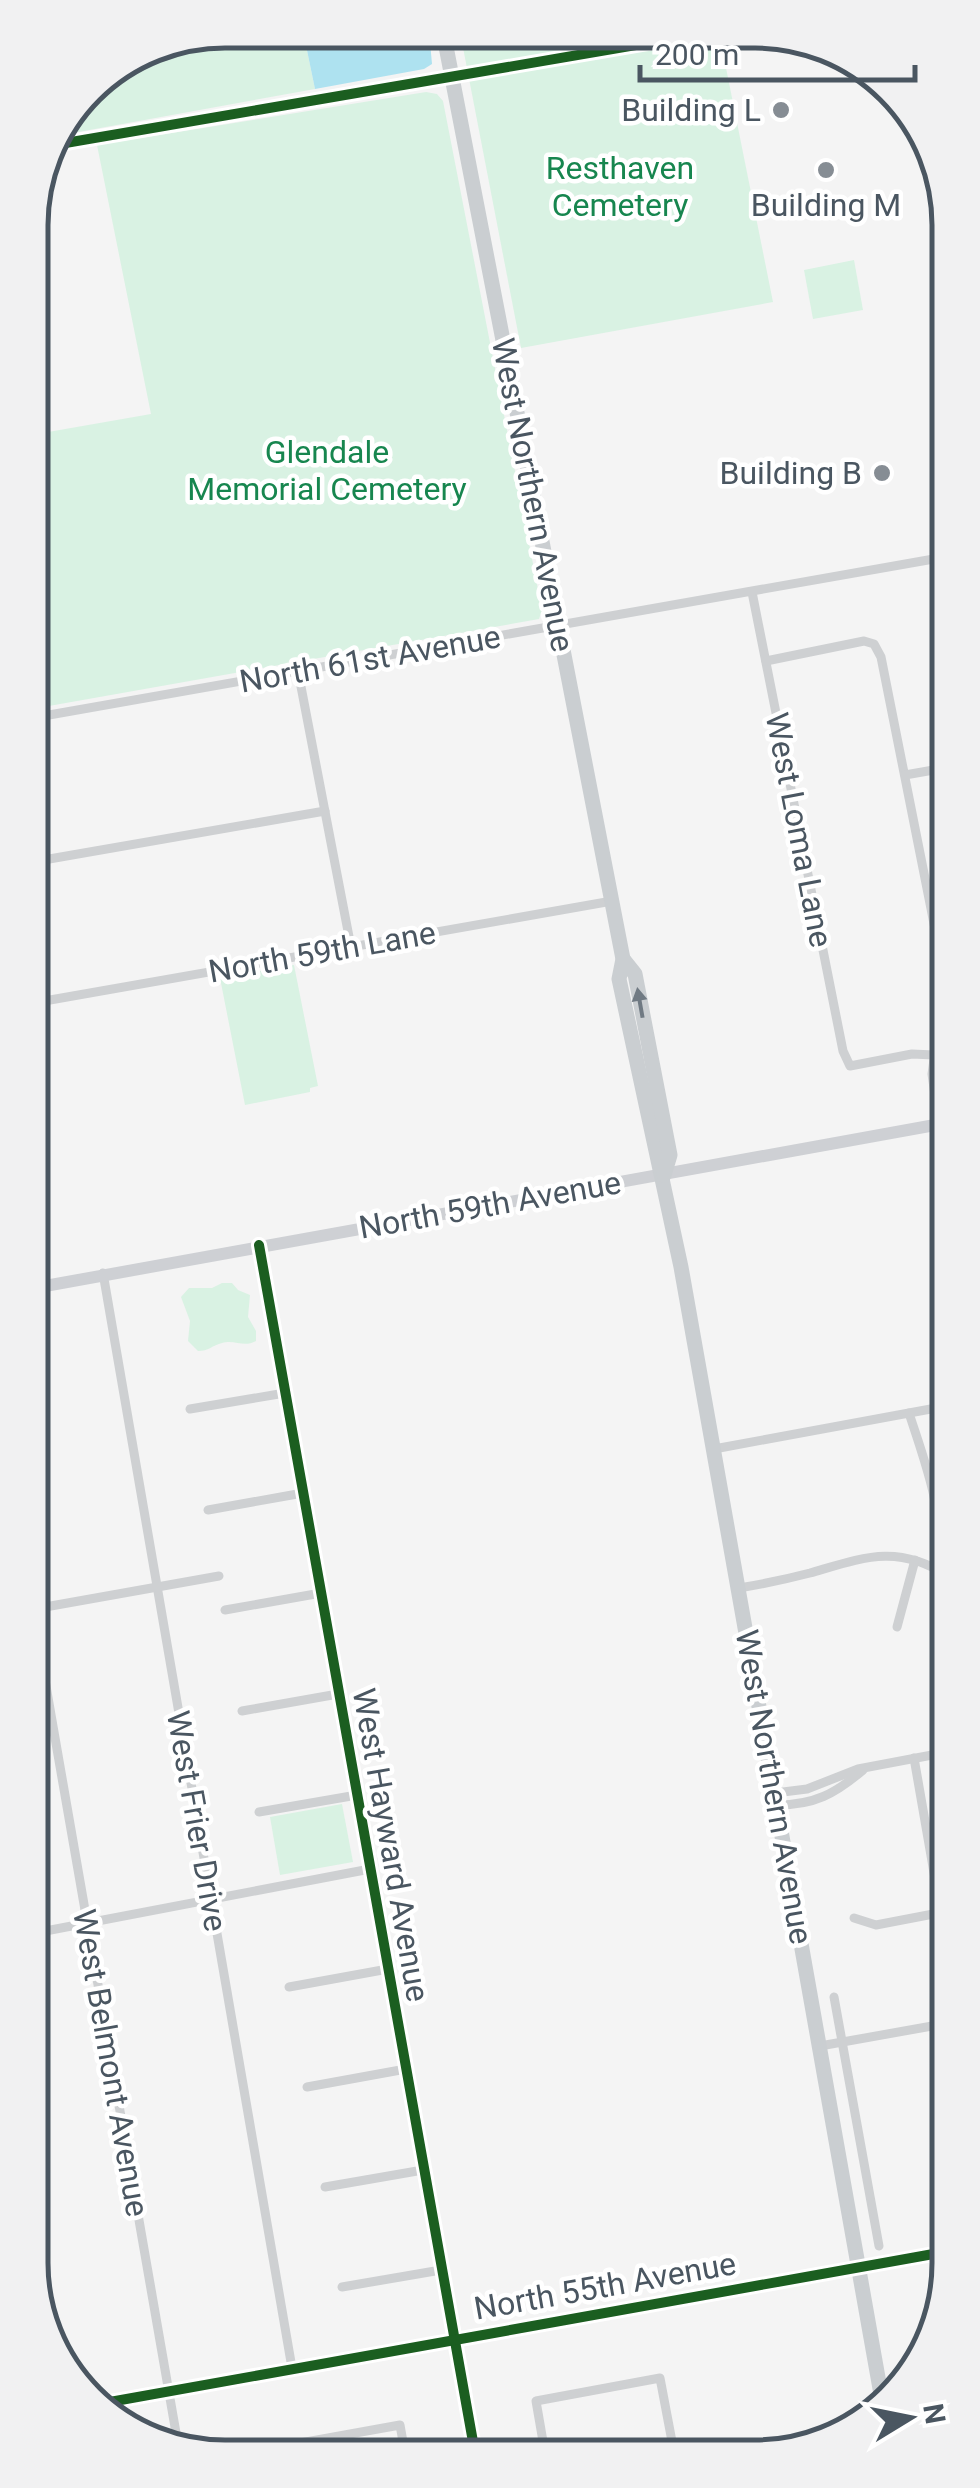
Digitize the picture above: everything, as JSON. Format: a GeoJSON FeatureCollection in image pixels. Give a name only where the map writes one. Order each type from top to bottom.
{"type":"FeatureCollection","features":[{"type":"Feature","properties":{"kind":"main road","name":"West Northern Avenue"},"geometry":{"type":"LineString","coordinates":[[447,48],[623,959],[619,979],[656,1158],[664,1174],[876,2368]]}},
{"type":"Feature","properties":{"kind":"street"},"geometry":{"type":"LineString","coordinates":[[68,143],[620,48]]}},
{"type":"Feature","properties":{"kind":"street","name":"North 61st Avenue"},"geometry":{"type":"LineString","coordinates":[[48,715],[932,560]]}},
{"type":"Feature","properties":{"kind":"street","name":"West Loma Lane"},"geometry":{"type":"LineString","coordinates":[[752,592],[843,1052],[850,1066],[932,1054]]}},
{"type":"Feature","properties":{"kind":"street"},"geometry":{"type":"LineString","coordinates":[[766,661],[864,641],[874,644],[880,657],[932,914]]}},
{"type":"Feature","properties":{"kind":"street"},"geometry":{"type":"LineString","coordinates":[[298,671],[351,947]]}},
{"type":"Feature","properties":{"kind":"street"},"geometry":{"type":"LineString","coordinates":[[905,776],[932,771]]}},
{"type":"Feature","properties":{"kind":"street"},"geometry":{"type":"LineString","coordinates":[[48,859],[325,811]]}},
{"type":"Feature","properties":{"kind":"street","name":"North 59th Lane"},"geometry":{"type":"LineString","coordinates":[[48,1000],[612,902]]}},
{"type":"Feature","properties":{"kind":"street","name":"North 59th Avenue"},"geometry":{"type":"LineString","coordinates":[[48,1285],[932,1126]]}},
{"type":"Feature","properties":{"kind":"street","name":"West Hayward Avenue"},"geometry":{"type":"LineString","coordinates":[[259,1245],[473,2440]]}},
{"type":"Feature","properties":{"kind":"street","name":"West Frier Drive"},"geometry":{"type":"LineString","coordinates":[[103,1273],[292,2368]]}},
{"type":"Feature","properties":{"kind":"street"},"geometry":{"type":"LineString","coordinates":[[190,1409],[285,1393]]}},
{"type":"Feature","properties":{"kind":"street"},"geometry":{"type":"LineString","coordinates":[[714,1449],[932,1409]]}},
{"type":"Feature","properties":{"kind":"street"},"geometry":{"type":"LineString","coordinates":[[909,1413],[932,1503]]}},
{"type":"Feature","properties":{"kind":"street"},"geometry":{"type":"LineString","coordinates":[[208,1510],[303,1493]]}},
{"type":"Feature","properties":{"kind":"street"},"geometry":{"type":"LineString","coordinates":[[739,1588],[812,1572],[853,1558],[896,1556],[932,1567]]}},
{"type":"Feature","properties":{"kind":"street"},"geometry":{"type":"LineString","coordinates":[[897,1628],[915,1560]]}},
{"type":"Feature","properties":{"kind":"street"},"geometry":{"type":"LineString","coordinates":[[48,1607],[219,1576]]}},
{"type":"Feature","properties":{"kind":"street"},"geometry":{"type":"LineString","coordinates":[[225,1610],[320,1593]]}},
{"type":"Feature","properties":{"kind":"street"},"geometry":{"type":"LineString","coordinates":[[242,1711],[338,1694]]}},
{"type":"Feature","properties":{"kind":"street","name":"West Belmont Avenue"},"geometry":{"type":"LineString","coordinates":[[48,1699],[176,2433]]}},
{"type":"Feature","properties":{"kind":"street"},"geometry":{"type":"LineString","coordinates":[[776,1799],[798,1805],[824,1799],[865,1768],[932,1755]]}},
{"type":"Feature","properties":{"kind":"street"},"geometry":{"type":"LineString","coordinates":[[914,1758],[932,1847]]}},
{"type":"Feature","properties":{"kind":"street"},"geometry":{"type":"LineString","coordinates":[[259,1812],[357,1795]]}},
{"type":"Feature","properties":{"kind":"street"},"geometry":{"type":"LineString","coordinates":[[48,1930],[370,1869]]}},
{"type":"Feature","properties":{"kind":"street"},"geometry":{"type":"LineString","coordinates":[[854,1918],[876,1925],[932,1914]]}},
{"type":"Feature","properties":{"kind":"street"},"geometry":{"type":"LineString","coordinates":[[289,1987],[388,1970]]}},
{"type":"Feature","properties":{"kind":"street"},"geometry":{"type":"LineString","coordinates":[[834,1997],[878,2246]]}},
{"type":"Feature","properties":{"kind":"street"},"geometry":{"type":"LineString","coordinates":[[820,2046],[932,2026]]}},
{"type":"Feature","properties":{"kind":"street"},"geometry":{"type":"LineString","coordinates":[[307,2087],[406,2070]]}},
{"type":"Feature","properties":{"kind":"street"},"geometry":{"type":"LineString","coordinates":[[325,2187],[423,2170]]}},
{"type":"Feature","properties":{"kind":"street","name":"North 55th Avenue"},"geometry":{"type":"LineString","coordinates":[[113,2401],[932,2254]]}},
{"type":"Feature","properties":{"kind":"street"},"geometry":{"type":"LineString","coordinates":[[342,2288],[441,2270]]}},
{"type":"Feature","properties":{"kind":"street"},"geometry":{"type":"LineString","coordinates":[[543,2440],[536,2400],[660,2378],[672,2440]]}},
{"type":"Feature","properties":{"kind":"street"},"geometry":{"type":"LineString","coordinates":[[317,2440],[400,2425],[403,2440]]}},
{"type":"Feature","properties":{"kind":"green space"},"geometry":{"type":"Polygon","coordinates":[[[307,48],[315,89],[73,133],[99,99],[126,77],[157,61],[190,51],[307,48]]]}},
{"type":"Feature","properties":{"kind":"green space","name":"Resthaven Cemetery"},"geometry":{"type":"Polygon","coordinates":[[[463,48],[722,48],[773,302],[521,348],[463,48]]]}},
{"type":"Feature","properties":{"kind":"green space","name":"Glendale Memorial Cemetery"},"geometry":{"type":"Polygon","coordinates":[[[426,92],[437,94],[443,101],[542,610],[539,619],[48,706],[48,432],[151,414],[97,145],[426,92]]]}},
{"type":"Feature","properties":{"kind":"green space"},"geometry":{"type":"Polygon","coordinates":[[[854,260],[863,310],[813,319],[804,270],[854,260]]]}},
{"type":"Feature","properties":{"kind":"green space"},"geometry":{"type":"Polygon","coordinates":[[[294,965],[318,1086],[310,1088],[310,1092],[245,1105],[220,978],[294,965]]]}},
{"type":"Feature","properties":{"kind":"green space"},"geometry":{"type":"Polygon","coordinates":[[[232,1283],[250,1295],[248,1317],[256,1331],[256,1341],[227,1342],[198,1351],[188,1341],[190,1321],[181,1297],[189,1288],[212,1288],[232,1283]]]}},
{"type":"Feature","properties":{"kind":"green space"},"geometry":{"type":"Polygon","coordinates":[[[342,1804],[353,1862],[280,1875],[270,1817],[342,1804]]]}},
{"type":"Feature","properties":{"kind":"water"},"geometry":{"type":"Polygon","coordinates":[[[307,48],[431,48],[432,64],[424,69],[315,89],[307,48]]]}},
{"type":"Feature","properties":{"kind":"cycle path"},"geometry":{"type":"LineString","coordinates":[[68,143],[619,48]]}},
{"type":"Feature","properties":{"kind":"cycle path"},"geometry":{"type":"LineString","coordinates":[[259,1245],[473,2440]]}},
{"type":"Feature","properties":{"kind":"cycle path"},"geometry":{"type":"LineString","coordinates":[[114,2401],[932,2254]]}},
{"type":"Feature","properties":{"kind":"place","name":"Building L"},"geometry":{"type":"Point","coordinates":[781,110]}},
{"type":"Feature","properties":{"kind":"place","name":"Building M"},"geometry":{"type":"Point","coordinates":[826,170]}},
{"type":"Feature","properties":{"kind":"place","name":"Building B"},"geometry":{"type":"Point","coordinates":[882,473]}}]}
